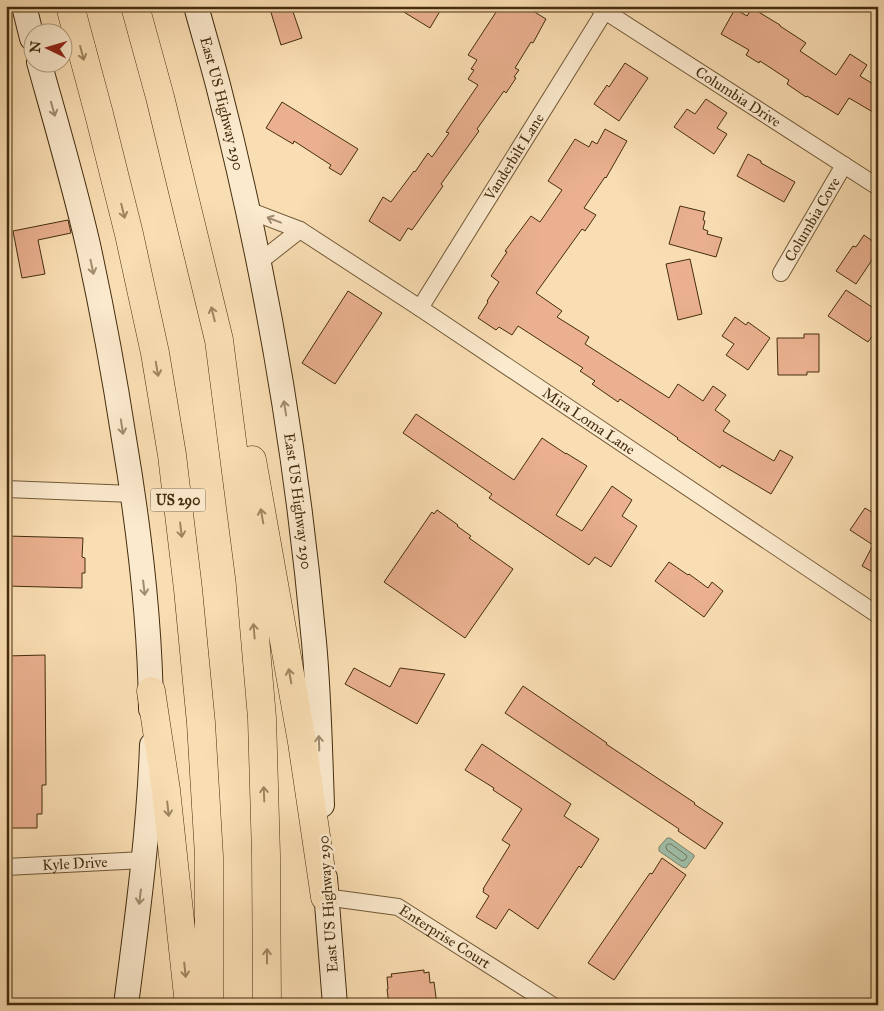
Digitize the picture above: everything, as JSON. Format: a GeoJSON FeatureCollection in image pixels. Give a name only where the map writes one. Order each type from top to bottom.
{"type":"FeatureCollection","features":[{"type":"Feature","properties":{"kind":"highway","name":"US 290"},"geometry":{"type":"LineString","coordinates":[[70,6],[129,234],[154,353],[172,456],[188,589],[201,723],[209,856],[209,1005]]}},
{"type":"Feature","properties":{"kind":"highway"},"geometry":{"type":"LineString","coordinates":[[134,6],[160,98],[219,340],[253,464],[302,742],[325,897]]}},
{"type":"Feature","properties":{"kind":"highway"},"geometry":{"type":"LineString","coordinates":[[219,340],[250,580],[262,718],[266,855],[267,1005]]}},
{"type":"Feature","properties":{"kind":"highway"},"geometry":{"type":"LineString","coordinates":[[151,691],[166,790],[189,1005]]}},
{"type":"Feature","properties":{"kind":"main road"},"geometry":{"type":"LineString","coordinates":[[24,6],[28,22]]}},
{"type":"Feature","properties":{"kind":"main road","name":"East US Highway 290"},"geometry":{"type":"LineString","coordinates":[[196,6],[218,84],[248,210],[273,334],[292,452],[307,567],[314,644],[325,897],[335,1005]]}},
{"type":"Feature","properties":{"kind":"main road"},"geometry":{"type":"LineString","coordinates":[[42,72],[88,244],[112,362],[134,494],[146,598],[151,691],[149,802],[144,860],[126,1005]]}},
{"type":"Feature","properties":{"kind":"street","name":"Columbia Drive"},"geometry":{"type":"LineString","coordinates":[[603,8],[878,187]]}},
{"type":"Feature","properties":{"kind":"street","name":"Vanderbilt Lane"},"geometry":{"type":"LineString","coordinates":[[420,308],[603,8]]}},
{"type":"Feature","properties":{"kind":"street","name":"Columbia Cove"},"geometry":{"type":"LineString","coordinates":[[781,273],[844,165]]}},
{"type":"Feature","properties":{"kind":"street","name":"Mira Loma Lane"},"geometry":{"type":"LineString","coordinates":[[248,210],[300,230],[420,308],[878,615]]}},
{"type":"Feature","properties":{"kind":"street"},"geometry":{"type":"LineString","coordinates":[[258,263],[300,230]]}},
{"type":"Feature","properties":{"kind":"street"},"geometry":{"type":"LineString","coordinates":[[6,489],[134,494]]}},
{"type":"Feature","properties":{"kind":"street","name":"Kyle Drive"},"geometry":{"type":"LineString","coordinates":[[6,867],[144,860]]}},
{"type":"Feature","properties":{"kind":"street","name":"Enterprise Court"},"geometry":{"type":"LineString","coordinates":[[325,897],[398,907],[552,1005]]}},
{"type":"Feature","properties":{"kind":"water"},"geometry":{"type":"Polygon","coordinates":[[[667,838],[670,838],[694,855],[686,868],[659,851],[659,847],[667,838]]]}},
{"type":"Feature","properties":{"kind":"building"},"geometry":{"type":"Polygon","coordinates":[[[269,6],[291,6],[302,38],[281,45],[269,6]]]}},
{"type":"Feature","properties":{"kind":"building"},"geometry":{"type":"Polygon","coordinates":[[[394,6],[443,6],[430,28],[394,6]]]}},
{"type":"Feature","properties":{"kind":"building"},"geometry":{"type":"Polygon","coordinates":[[[500,6],[525,6],[546,19],[533,43],[531,42],[515,68],[519,70],[514,77],[516,78],[506,93],[504,91],[477,129],[479,131],[441,184],[443,186],[412,230],[408,228],[400,241],[369,221],[383,197],[391,202],[428,153],[432,157],[449,133],[446,132],[478,85],[468,79],[474,70],[471,69],[477,60],[468,55],[500,6]]]}},
{"type":"Feature","properties":{"kind":"building"},"geometry":{"type":"Polygon","coordinates":[[[752,8],[806,43],[800,51],[836,75],[850,54],[867,65],[860,76],[878,87],[878,115],[849,98],[838,115],[787,84],[789,80],[760,61],[759,63],[746,55],[749,50],[721,34],[735,9],[747,16],[752,8]]]}},
{"type":"Feature","properties":{"kind":"building"},"geometry":{"type":"Polygon","coordinates":[[[625,63],[648,78],[619,121],[594,104],[607,85],[609,87],[625,63]]]}},
{"type":"Feature","properties":{"kind":"building"},"geometry":{"type":"Polygon","coordinates":[[[706,99],[727,113],[717,128],[727,134],[714,154],[674,127],[687,109],[695,114],[706,99]]]}},
{"type":"Feature","properties":{"kind":"building"},"geometry":{"type":"Polygon","coordinates":[[[282,102],[358,149],[341,175],[329,168],[331,165],[294,141],[293,144],[266,128],[282,102]]]}},
{"type":"Feature","properties":{"kind":"building"},"geometry":{"type":"Polygon","coordinates":[[[605,129],[627,141],[606,178],[584,208],[596,215],[585,231],[582,229],[536,293],[562,311],[557,317],[589,337],[585,344],[669,398],[678,384],[703,401],[713,386],[726,395],[715,410],[730,421],[723,431],[774,461],[780,450],[793,457],[771,494],[722,465],[720,468],[620,399],[618,402],[592,384],[595,381],[580,371],[583,368],[518,326],[512,335],[499,327],[496,330],[478,318],[499,282],[491,276],[507,252],[505,251],[531,216],[540,222],[562,190],[548,181],[575,139],[589,147],[592,141],[597,144],[605,129]]]}},
{"type":"Feature","properties":{"kind":"building"},"geometry":{"type":"Polygon","coordinates":[[[748,154],[795,182],[784,202],[737,176],[748,154]]]}},
{"type":"Feature","properties":{"kind":"building"},"geometry":{"type":"Polygon","coordinates":[[[680,206],[705,212],[703,229],[708,231],[707,234],[722,238],[716,257],[669,244],[680,206]]]}},
{"type":"Feature","properties":{"kind":"building"},"geometry":{"type":"Polygon","coordinates":[[[68,220],[71,233],[38,240],[45,274],[22,278],[13,231],[68,220]]]}},
{"type":"Feature","properties":{"kind":"building"},"geometry":{"type":"Polygon","coordinates":[[[864,235],[878,245],[878,251],[856,284],[836,271],[853,246],[856,247],[864,235]]]}},
{"type":"Feature","properties":{"kind":"building"},"geometry":{"type":"Polygon","coordinates":[[[690,259],[702,314],[678,320],[666,264],[690,259]]]}},
{"type":"Feature","properties":{"kind":"building"},"geometry":{"type":"Polygon","coordinates":[[[846,290],[878,311],[878,328],[868,342],[828,316],[846,290]]]}},
{"type":"Feature","properties":{"kind":"building"},"geometry":{"type":"Polygon","coordinates":[[[348,291],[382,313],[335,384],[302,363],[348,291]]]}},
{"type":"Feature","properties":{"kind":"building"},"geometry":{"type":"Polygon","coordinates":[[[735,317],[746,325],[748,322],[770,338],[748,370],[726,355],[734,344],[722,336],[735,317]]]}},
{"type":"Feature","properties":{"kind":"building"},"geometry":{"type":"Polygon","coordinates":[[[804,334],[819,334],[819,372],[807,372],[807,375],[778,375],[777,338],[804,338],[804,334]]]}},
{"type":"Feature","properties":{"kind":"building"},"geometry":{"type":"Polygon","coordinates":[[[416,414],[514,480],[542,438],[587,466],[556,515],[582,531],[612,486],[632,500],[622,516],[637,526],[611,567],[595,557],[589,565],[489,498],[492,494],[403,433],[416,414]]]}},
{"type":"Feature","properties":{"kind":"building"},"geometry":{"type":"Polygon","coordinates":[[[865,508],[878,516],[878,575],[862,566],[873,545],[850,530],[865,508]]]}},
{"type":"Feature","properties":{"kind":"building"},"geometry":{"type":"Polygon","coordinates":[[[437,510],[471,536],[469,538],[513,569],[465,638],[384,582],[432,512],[434,514],[437,510]]]}},
{"type":"Feature","properties":{"kind":"building"},"geometry":{"type":"Polygon","coordinates":[[[6,536],[83,538],[82,557],[85,558],[85,573],[82,573],[82,588],[6,586],[6,536]]]}},
{"type":"Feature","properties":{"kind":"building"},"geometry":{"type":"Polygon","coordinates":[[[669,562],[708,588],[712,582],[723,591],[704,617],[655,581],[669,562]]]}},
{"type":"Feature","properties":{"kind":"building"},"geometry":{"type":"Polygon","coordinates":[[[45,655],[46,785],[42,785],[42,814],[37,814],[37,828],[6,828],[6,656],[45,655]]]}},
{"type":"Feature","properties":{"kind":"building"},"geometry":{"type":"Polygon","coordinates":[[[354,668],[390,687],[400,668],[445,674],[417,724],[345,684],[354,668]]]}},
{"type":"Feature","properties":{"kind":"building"},"geometry":{"type":"Polygon","coordinates":[[[523,686],[723,823],[705,849],[678,831],[679,829],[505,713],[523,686]]]}},
{"type":"Feature","properties":{"kind":"building"},"geometry":{"type":"Polygon","coordinates":[[[482,744],[571,804],[564,816],[599,839],[538,929],[509,909],[496,929],[476,917],[489,896],[483,892],[483,889],[510,845],[502,840],[522,809],[493,790],[494,788],[465,770],[482,744]]]}},
{"type":"Feature","properties":{"kind":"building"},"geometry":{"type":"Polygon","coordinates":[[[662,858],[686,875],[614,980],[588,963],[662,858]]]}},
{"type":"Feature","properties":{"kind":"building"},"geometry":{"type":"Polygon","coordinates":[[[424,970],[424,973],[429,972],[430,983],[434,982],[437,1005],[389,1005],[387,977],[392,977],[391,974],[424,970]]]}}]}
